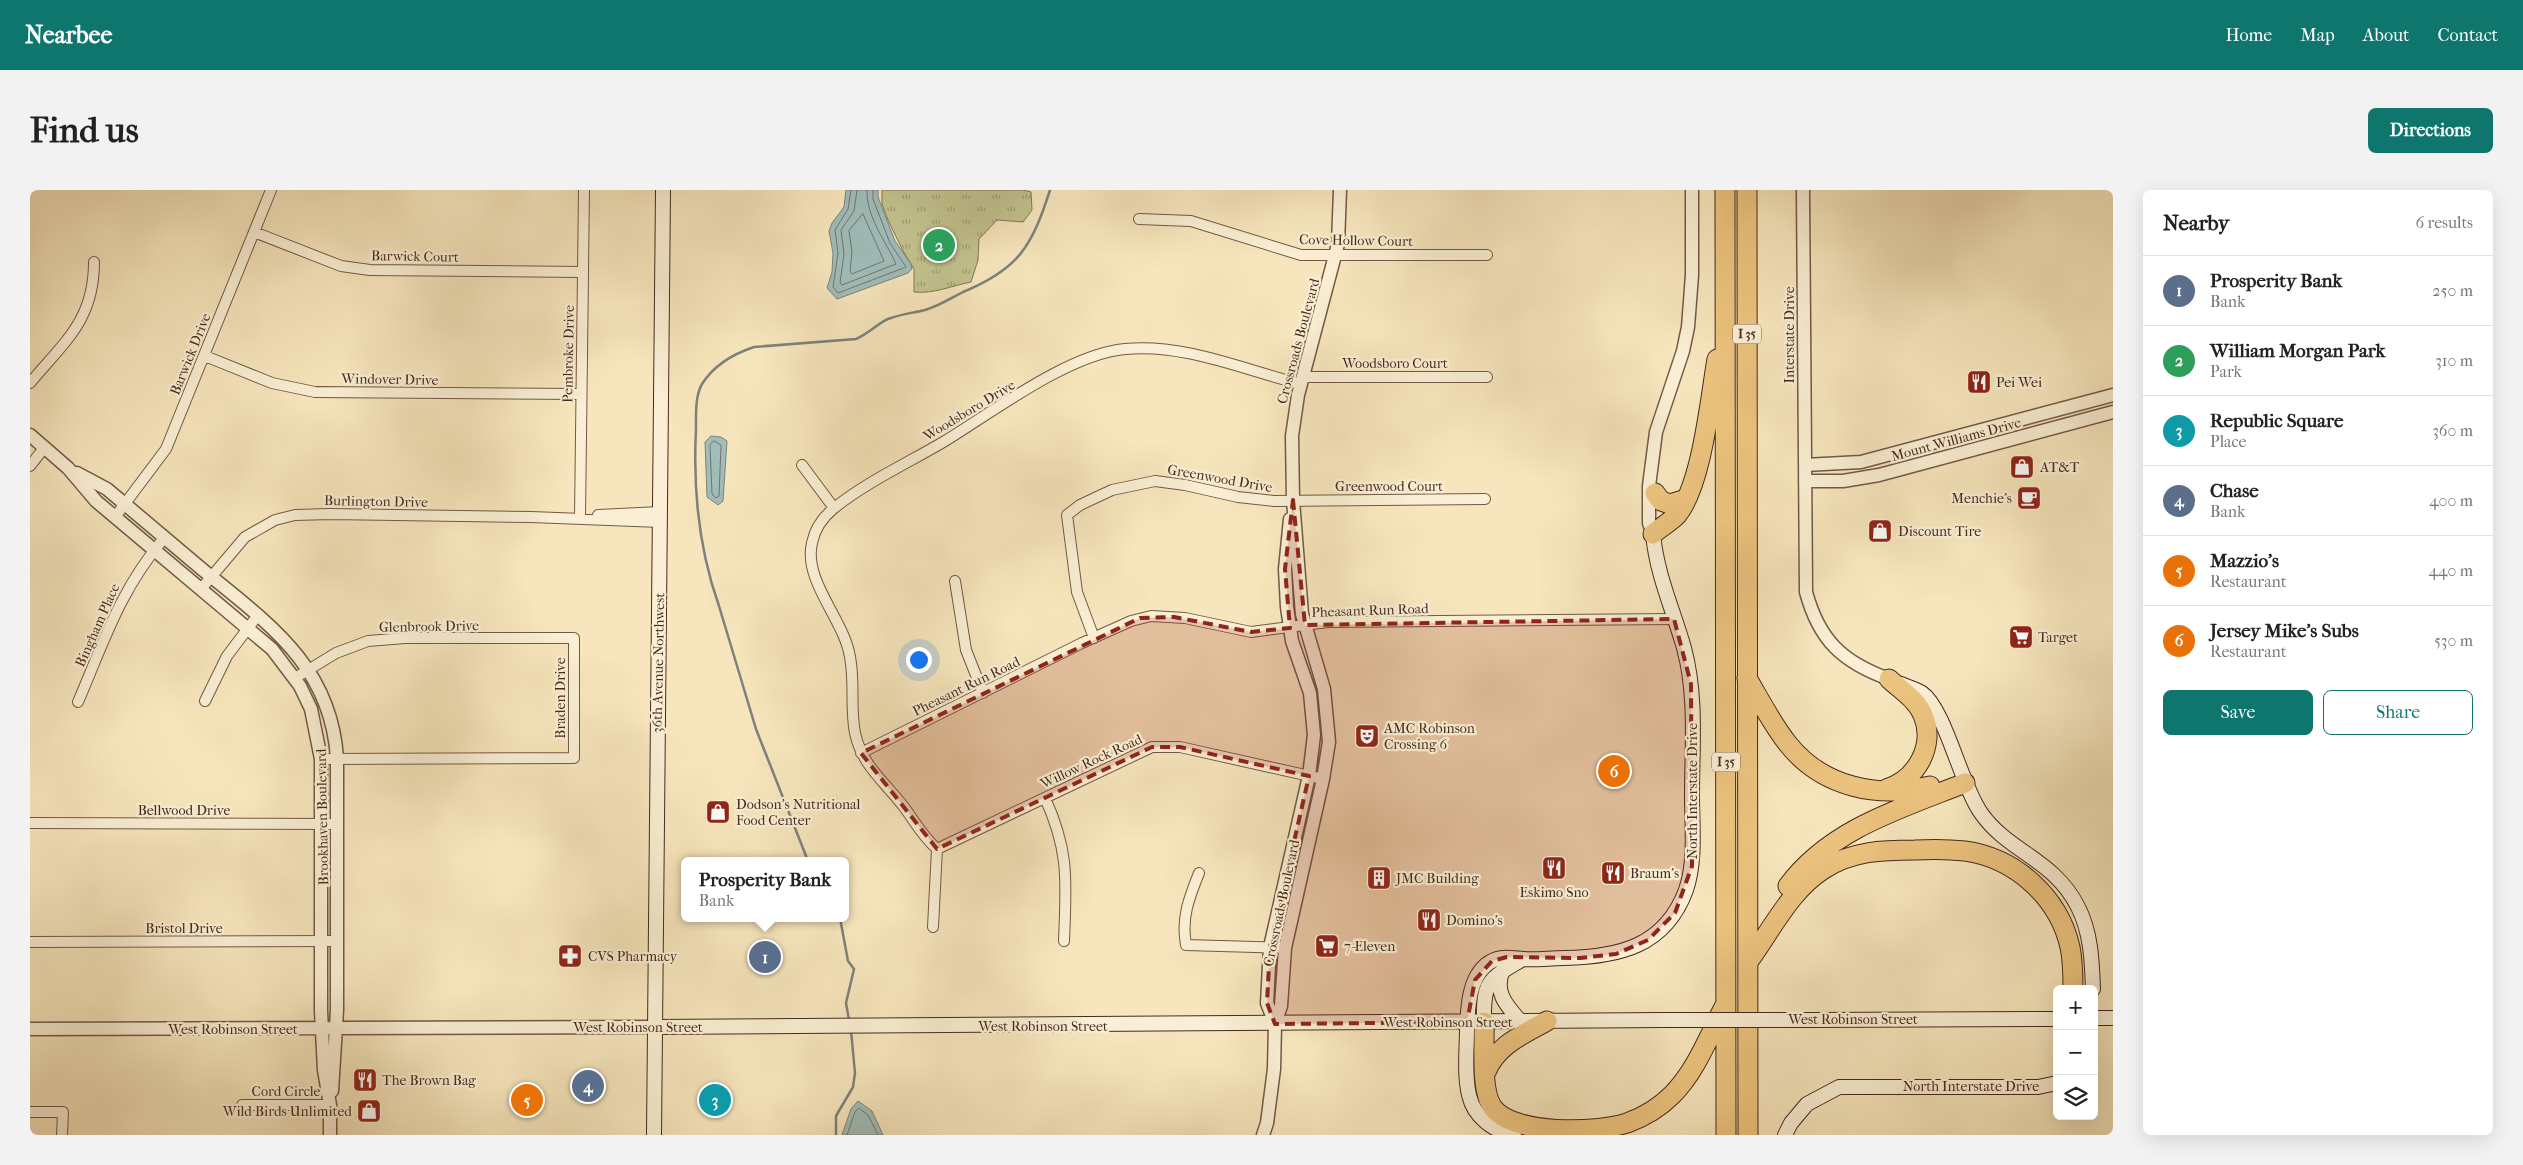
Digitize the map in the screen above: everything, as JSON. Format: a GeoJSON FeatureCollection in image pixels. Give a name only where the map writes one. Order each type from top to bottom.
{"type":"FeatureCollection","features":[{"type":"Feature","properties":{"kind":"highway","name":"I 35"},"geometry":{"type":"LineString","coordinates":[[1726,190],[1726,1135]]}},
{"type":"Feature","properties":{"kind":"highway","name":"I 35"},"geometry":{"type":"LineString","coordinates":[[1747,190],[1748,1135]]}},
{"type":"Feature","properties":{"kind":"highway"},"geometry":{"type":"LineString","coordinates":[[1653,534],[1676,515],[1686,499],[1703,440],[1726,309]]}},
{"type":"Feature","properties":{"kind":"highway"},"geometry":{"type":"LineString","coordinates":[[1655,493],[1662,501],[1670,504],[1686,499]]}},
{"type":"Feature","properties":{"kind":"highway"},"geometry":{"type":"LineString","coordinates":[[1747,678],[1775,726],[1801,758],[1832,779],[1854,788],[1877,792],[1911,791],[1963,779]]}},
{"type":"Feature","properties":{"kind":"highway"},"geometry":{"type":"LineString","coordinates":[[1877,792],[1894,787],[1915,771],[1921,761],[1927,739],[1923,715],[1914,701],[1889,679]]}},
{"type":"Feature","properties":{"kind":"highway"},"geometry":{"type":"LineString","coordinates":[[1748,962],[1779,898],[1789,884],[1815,858],[1852,831],[1963,779]]}},
{"type":"Feature","properties":{"kind":"highway"},"geometry":{"type":"LineString","coordinates":[[1748,962],[1797,893],[1822,870],[1836,862],[1875,851],[1950,849],[1967,851],[1999,862],[2030,880],[2047,898],[2067,936],[2073,963],[2074,985]]}},
{"type":"Feature","properties":{"kind":"highway"},"geometry":{"type":"LineString","coordinates":[[1476,1022],[1486,1072],[1489,1102],[1502,1118],[1515,1124],[1535,1128],[1586,1130],[1626,1123],[1655,1109],[1681,1086],[1689,1075],[1726,1001]]}},
{"type":"Feature","properties":{"kind":"highway"},"geometry":{"type":"LineString","coordinates":[[1486,1072],[1490,1062],[1503,1047],[1547,1021]]}},
{"type":"Feature","properties":{"kind":"main road","name":"36th Avenue Northwest"},"geometry":{"type":"LineString","coordinates":[[654,1135],[663,190]]}},
{"type":"Feature","properties":{"kind":"main road","name":"North Interstate Drive"},"geometry":{"type":"LineString","coordinates":[[1476,1022],[1472,988],[1482,969],[1500,957],[1523,959],[1595,957],[1628,950],[1659,931],[1681,902],[1692,866],[1692,708],[1687,662],[1660,578],[1653,534]]}},
{"type":"Feature","properties":{"kind":"main road"},"geometry":{"type":"LineString","coordinates":[[1889,679],[1922,694],[1934,708],[1973,800],[1990,823],[2013,844],[2047,867],[2070,892],[2079,908],[2091,946],[2093,985]]}},
{"type":"Feature","properties":{"kind":"main road","name":"North Interstate Drive"},"geometry":{"type":"LineString","coordinates":[[1514,1135],[1500,1131],[1484,1121],[1470,1099],[1466,1077],[1476,1022],[1487,989],[1493,978],[1503,969],[1523,959]]}},
{"type":"Feature","properties":{"kind":"main road"},"geometry":{"type":"LineString","coordinates":[[1503,969],[1499,982],[1501,997],[1521,1022]]}},
{"type":"Feature","properties":{"kind":"main road","name":"West Robinson Street"},"geometry":{"type":"LineString","coordinates":[[654,1027],[2053,1018]]}},
{"type":"Feature","properties":{"kind":"main road"},"geometry":{"type":"LineString","coordinates":[[2098,1018],[2113,1018]]}},
{"type":"Feature","properties":{"kind":"main road","name":"North Interstate Drive"},"geometry":{"type":"LineString","coordinates":[[1785,1135],[1791,1123],[1807,1104],[1839,1087],[2038,1086],[2053,1084]]}},
{"type":"Feature","properties":{"kind":"street","name":"Barwick Drive"},"geometry":{"type":"LineString","coordinates":[[115,517],[166,448],[271,190]]}},
{"type":"Feature","properties":{"kind":"street","name":"Pembroke Drive"},"geometry":{"type":"LineString","coordinates":[[580,518],[584,190]]}},
{"type":"Feature","properties":{"kind":"street","name":"Crossroads Boulevard"},"geometry":{"type":"LineString","coordinates":[[1275,1024],[1281,1006],[1285,948],[1323,779],[1329,742],[1324,689],[1305,625],[1293,500],[1292,426],[1339,237],[1340,190]]}},
{"type":"Feature","properties":{"kind":"street","name":"North Interstate Drive"},"geometry":{"type":"LineString","coordinates":[[1653,534],[1649,523],[1649,486],[1660,414],[1683,351],[1688,327],[1692,275],[1692,190]]}},
{"type":"Feature","properties":{"kind":"street","name":"Interstate Drive"},"geometry":{"type":"LineString","coordinates":[[1804,190],[1804,481]]}},
{"type":"Feature","properties":{"kind":"street","name":"Cove Hollow Court"},"geometry":{"type":"LineString","coordinates":[[1138,219],[1184,220],[1294,254],[1487,255]]}},
{"type":"Feature","properties":{"kind":"street","name":"Barwick Court"},"geometry":{"type":"LineString","coordinates":[[254,232],[351,268],[370,270],[583,272]]}},
{"type":"Feature","properties":{"kind":"street"},"geometry":{"type":"LineString","coordinates":[[30,382],[86,311],[94,280],[94,262]]}},
{"type":"Feature","properties":{"kind":"street","name":"Woodsboro Drive"},"geometry":{"type":"LineString","coordinates":[[938,849],[927,840],[903,806],[875,775],[861,753],[854,724],[852,674],[845,638],[815,575],[811,560],[816,528],[834,508],[1060,371],[1105,352],[1142,348],[1171,350],[1302,380]]}},
{"type":"Feature","properties":{"kind":"street","name":"Windover Drive"},"geometry":{"type":"LineString","coordinates":[[204,356],[272,383],[315,392],[581,394]]}},
{"type":"Feature","properties":{"kind":"street","name":"Woodsboro Court"},"geometry":{"type":"LineString","coordinates":[[1302,380],[1487,377]]}},
{"type":"Feature","properties":{"kind":"street","name":"Mount Williams Drive"},"geometry":{"type":"LineString","coordinates":[[1804,465],[1861,462],[2113,395]]}},
{"type":"Feature","properties":{"kind":"street","name":"Mount Williams Drive"},"geometry":{"type":"LineString","coordinates":[[1804,481],[1843,481],[1879,475],[2113,412]]}},
{"type":"Feature","properties":{"kind":"street","name":"Brookhaven Boulevard"},"geometry":{"type":"LineString","coordinates":[[30,436],[68,468],[96,501],[153,551],[272,648],[295,678],[311,709],[321,759],[322,1029],[330,1105],[330,1135]]}},
{"type":"Feature","properties":{"kind":"street"},"geometry":{"type":"LineString","coordinates":[[30,466],[44,448]]}},
{"type":"Feature","properties":{"kind":"street","name":"North Interstate Drive"},"geometry":{"type":"LineString","coordinates":[[1653,534],[1656,523],[1654,450]]}},
{"type":"Feature","properties":{"kind":"street"},"geometry":{"type":"LineString","coordinates":[[802,464],[834,508]]}},
{"type":"Feature","properties":{"kind":"street","name":"Brookhaven Boulevard"},"geometry":{"type":"LineString","coordinates":[[68,468],[107,489],[258,615],[289,644],[309,669],[328,709],[337,758],[338,824],[337,1028],[335,1071],[330,1105]]}},
{"type":"Feature","properties":{"kind":"street","name":"Greenwood Drive"},"geometry":{"type":"LineString","coordinates":[[1094,638],[1077,592],[1067,515],[1080,505],[1112,490],[1155,481],[1185,485],[1238,497],[1274,501],[1293,500]]}},
{"type":"Feature","properties":{"kind":"street"},"geometry":{"type":"LineString","coordinates":[[1804,481],[1804,570],[1810,608],[1827,639],[1840,652],[1859,668],[1889,679]]}},
{"type":"Feature","properties":{"kind":"street","name":"Greenwood Court"},"geometry":{"type":"LineString","coordinates":[[1293,500],[1486,499]]}},
{"type":"Feature","properties":{"kind":"street","name":"Crossroads Boulevard"},"geometry":{"type":"LineString","coordinates":[[1275,1024],[1268,1003],[1270,947],[1309,776],[1314,735],[1312,703],[1290,628],[1287,607],[1285,568],[1293,500]]}},
{"type":"Feature","properties":{"kind":"street","name":"Burlington Drive"},"geometry":{"type":"LineString","coordinates":[[201,589],[246,537],[274,520],[295,515],[660,517]]}},
{"type":"Feature","properties":{"kind":"street","name":"Bingham Place"},"geometry":{"type":"LineString","coordinates":[[78,702],[115,611],[134,577],[164,538]]}},
{"type":"Feature","properties":{"kind":"street"},"geometry":{"type":"LineString","coordinates":[[955,581],[966,650],[983,693]]}},
{"type":"Feature","properties":{"kind":"street"},"geometry":{"type":"LineString","coordinates":[[205,700],[227,656],[258,615]]}},
{"type":"Feature","properties":{"kind":"street","name":"Pheasant Run Road"},"geometry":{"type":"LineString","coordinates":[[861,753],[1094,638],[1131,621],[1151,616],[1185,618],[1251,632],[1328,622],[1674,620]]}},
{"type":"Feature","properties":{"kind":"street","name":"Glenbrook Drive"},"geometry":{"type":"LineString","coordinates":[[295,678],[346,648],[380,640],[574,638]]}},
{"type":"Feature","properties":{"kind":"street","name":"Braden Drive"},"geometry":{"type":"LineString","coordinates":[[337,758],[574,758],[574,638]]}},
{"type":"Feature","properties":{"kind":"street","name":"Willow Rock Road"},"geometry":{"type":"LineString","coordinates":[[938,849],[1137,753],[1162,747],[1180,747],[1323,779]]}},
{"type":"Feature","properties":{"kind":"street"},"geometry":{"type":"LineString","coordinates":[[321,759],[337,758]]}},
{"type":"Feature","properties":{"kind":"street"},"geometry":{"type":"LineString","coordinates":[[1045,798],[1058,826],[1066,861],[1064,941]]}},
{"type":"Feature","properties":{"kind":"street","name":"Bellwood Drive"},"geometry":{"type":"LineString","coordinates":[[30,823],[338,824]]}},
{"type":"Feature","properties":{"kind":"street"},"geometry":{"type":"LineString","coordinates":[[933,927],[938,849]]}},
{"type":"Feature","properties":{"kind":"street"},"geometry":{"type":"LineString","coordinates":[[1199,873],[1184,914],[1183,928],[1186,945],[1285,948]]}},
{"type":"Feature","properties":{"kind":"street","name":"Bristol Drive"},"geometry":{"type":"LineString","coordinates":[[30,942],[338,941]]}},
{"type":"Feature","properties":{"kind":"street"},"geometry":{"type":"LineString","coordinates":[[1262,1135],[1267,1122],[1274,1070],[1275,1024]]}},
{"type":"Feature","properties":{"kind":"street","name":"West Robinson Street"},"geometry":{"type":"LineString","coordinates":[[30,1029],[654,1027]]}},
{"type":"Feature","properties":{"kind":"street","name":"Cord Circle"},"geometry":{"type":"LineString","coordinates":[[242,1106],[330,1105]]}},
{"type":"Feature","properties":{"kind":"street"},"geometry":{"type":"LineString","coordinates":[[30,1112],[63,1112],[62,1135]]}},
{"type":"Feature","properties":{"kind":"highlighted area"},"geometry":{"type":"Polygon","coordinates":[[[1293,500],[1305,625],[1674,619],[1691,684],[1692,743],[1692,866],[1675,913],[1648,940],[1616,954],[1580,958],[1507,957],[1492,961],[1475,980],[1467,1022],[1275,1024],[1267,1003],[1270,947],[1309,776],[1180,747],[1152,747],[937,849],[861,753],[1140,618],[1174,617],[1251,632],[1290,628],[1285,569],[1293,500]]]}},
{"type":"Feature","properties":{"kind":"green space"},"geometry":{"type":"Polygon","coordinates":[[[882,190],[1023,190],[1031,192],[1032,210],[1023,222],[997,220],[979,239],[978,260],[971,282],[936,291],[914,292],[914,269],[888,220],[882,204],[882,190]]]}},
{"type":"Feature","properties":{"kind":"water"},"geometry":{"type":"Polygon","coordinates":[[[846,190],[878,190],[878,197],[895,241],[911,264],[912,269],[908,273],[837,299],[827,288],[832,272],[833,253],[829,231],[832,223],[844,207],[846,190]]]}},
{"type":"Feature","properties":{"kind":"water"},"geometry":{"type":"Polygon","coordinates":[[[711,436],[721,437],[727,441],[723,501],[718,505],[707,497],[705,442],[711,436]]]}},
{"type":"Feature","properties":{"kind":"water"},"geometry":{"type":"Polygon","coordinates":[[[858,1101],[872,1111],[883,1135],[842,1135],[851,1109],[858,1101]]]}},
{"type":"Feature","properties":{"kind":"waterway"},"geometry":{"type":"LineString","coordinates":[[806,857],[756,729],[712,585],[702,541],[697,496],[696,412],[700,389],[712,371],[731,357],[746,350],[754,347],[856,339],[888,319],[925,310],[940,304],[998,274],[1021,253],[1029,241],[1037,226],[1050,190]]}},
{"type":"Feature","properties":{"kind":"waterway"},"geometry":{"type":"LineString","coordinates":[[841,922],[848,961],[854,969],[846,1003],[849,1020]]}},
{"type":"Feature","properties":{"kind":"waterway"},"geometry":{"type":"LineString","coordinates":[[836,1135],[836,1116],[853,1087],[855,1073],[851,1031]]}},
{"type":"Feature","properties":{"kind":"place","name":"William Morgan Park"},"geometry":{"type":"Point","coordinates":[939,245]}},
{"type":"Feature","properties":{"kind":"place","name":"Pei Wei"},"geometry":{"type":"Point","coordinates":[1979,382]}},
{"type":"Feature","properties":{"kind":"place","name":"AT&T"},"geometry":{"type":"Point","coordinates":[2022,467]}},
{"type":"Feature","properties":{"kind":"place","name":"Menchie's"},"geometry":{"type":"Point","coordinates":[2029,498]}},
{"type":"Feature","properties":{"kind":"place","name":"Discount Tire"},"geometry":{"type":"Point","coordinates":[1880,531]}},
{"type":"Feature","properties":{"kind":"place","name":"Target"},"geometry":{"type":"Point","coordinates":[2021,637]}},
{"type":"Feature","properties":{"kind":"place","name":"AMC Robinson Crossing 6"},"geometry":{"type":"Point","coordinates":[1367,736]}},
{"type":"Feature","properties":{"kind":"place","name":"Jersey Mike's Subs"},"geometry":{"type":"Point","coordinates":[1614,771]}},
{"type":"Feature","properties":{"kind":"place","name":"Dodson's Nutritional Food Center"},"geometry":{"type":"Point","coordinates":[718,812]}},
{"type":"Feature","properties":{"kind":"place","name":"Eskimo Sno"},"geometry":{"type":"Point","coordinates":[1554,868]}},
{"type":"Feature","properties":{"kind":"place","name":"Braum's"},"geometry":{"type":"Point","coordinates":[1613,873]}},
{"type":"Feature","properties":{"kind":"place","name":"JMC Building"},"geometry":{"type":"Point","coordinates":[1379,878]}},
{"type":"Feature","properties":{"kind":"place","name":"Domino's"},"geometry":{"type":"Point","coordinates":[1429,920]}},
{"type":"Feature","properties":{"kind":"place","name":"7-Eleven"},"geometry":{"type":"Point","coordinates":[1327,946]}},
{"type":"Feature","properties":{"kind":"place","name":"CVS Pharmacy"},"geometry":{"type":"Point","coordinates":[570,956]}},
{"type":"Feature","properties":{"kind":"place","name":"Prosperity Bank"},"geometry":{"type":"Point","coordinates":[765,957]}},
{"type":"Feature","properties":{"kind":"place","name":"The Brown Bag"},"geometry":{"type":"Point","coordinates":[365,1080]}},
{"type":"Feature","properties":{"kind":"place","name":"Chase"},"geometry":{"type":"Point","coordinates":[588,1086]}},
{"type":"Feature","properties":{"kind":"place","name":"Mazzio's"},"geometry":{"type":"Point","coordinates":[527,1100]}},
{"type":"Feature","properties":{"kind":"place","name":"Republic Square"},"geometry":{"type":"Point","coordinates":[715,1100]}},
{"type":"Feature","properties":{"kind":"place","name":"Wild Birds Unlimited"},"geometry":{"type":"Point","coordinates":[369,1111]}}]}
